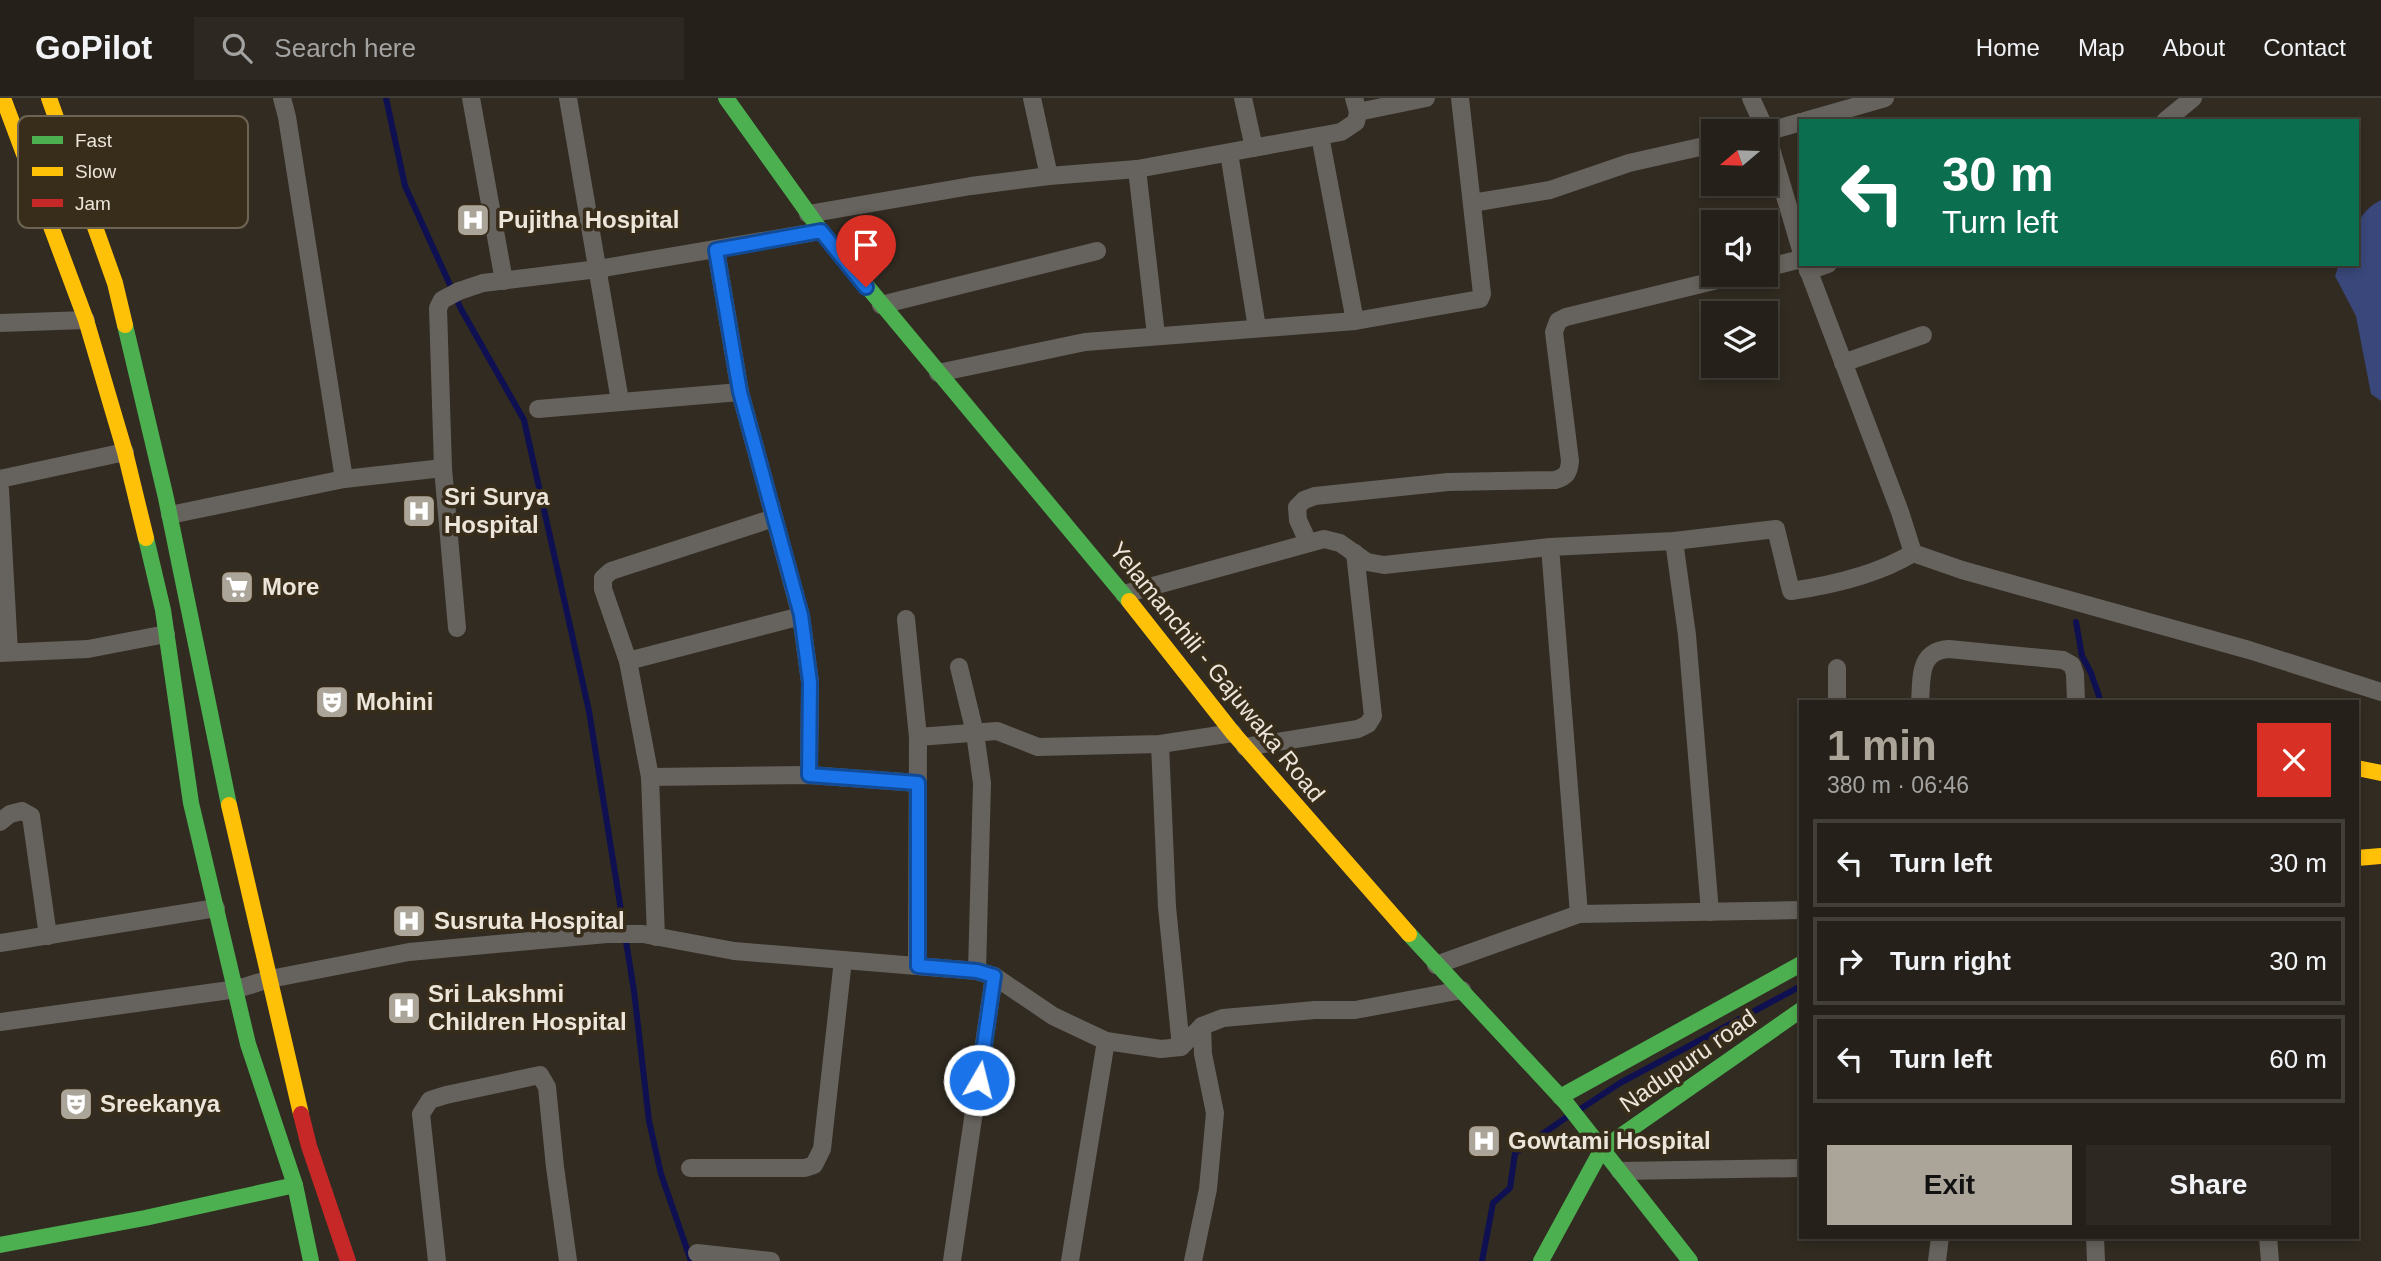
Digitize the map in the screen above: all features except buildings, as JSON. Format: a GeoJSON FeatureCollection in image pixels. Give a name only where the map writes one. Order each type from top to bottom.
{"type":"FeatureCollection","features":[{"type":"Feature","properties":{"kind":"main road"},"geometry":{"type":"LineString","coordinates":[[4,98],[18,136]]}},
{"type":"Feature","properties":{"kind":"main road"},"geometry":{"type":"LineString","coordinates":[[49,98],[55,116]]}},
{"type":"Feature","properties":{"kind":"main road","name":"Yelamanchili - Gajuwaka Road"},"geometry":{"type":"LineString","coordinates":[[726,98],[807,214],[1125,594],[1233,733],[1436,965],[1563,1100],[1690,1261]]}},
{"type":"Feature","properties":{"kind":"main road"},"geometry":{"type":"LineString","coordinates":[[52,228],[86,320],[125,452],[163,610],[191,803],[248,1044],[295,1185],[311,1261]]}},
{"type":"Feature","properties":{"kind":"main road"},"geometry":{"type":"LineString","coordinates":[[95,228],[115,283],[170,514],[220,766],[309,1146],[348,1261]]}},
{"type":"Feature","properties":{"kind":"main road"},"geometry":{"type":"LineString","coordinates":[[2359,768],[2381,773]]}},
{"type":"Feature","properties":{"kind":"main road"},"geometry":{"type":"LineString","coordinates":[[2359,858],[2381,856]]}},
{"type":"Feature","properties":{"kind":"main road"},"geometry":{"type":"LineString","coordinates":[[1563,1100],[1799,965]]}},
{"type":"Feature","properties":{"kind":"main road","name":"Nadupuru road"},"geometry":{"type":"LineString","coordinates":[[1598,1145],[1799,1011]]}},
{"type":"Feature","properties":{"kind":"main road"},"geometry":{"type":"LineString","coordinates":[[1541,1261],[1598,1145]]}},
{"type":"Feature","properties":{"kind":"main road"},"geometry":{"type":"LineString","coordinates":[[0,1245],[145,1218],[295,1185]]}},
{"type":"Feature","properties":{"kind":"street"},"geometry":{"type":"LineString","coordinates":[[282,98],[344,479]]}},
{"type":"Feature","properties":{"kind":"street"},"geometry":{"type":"LineString","coordinates":[[471,98],[504,281]]}},
{"type":"Feature","properties":{"kind":"street"},"geometry":{"type":"LineString","coordinates":[[568,98],[620,401]]}},
{"type":"Feature","properties":{"kind":"street"},"geometry":{"type":"LineString","coordinates":[[1032,98],[1049,176]]}},
{"type":"Feature","properties":{"kind":"street"},"geometry":{"type":"LineString","coordinates":[[1243,98],[1254,148]]}},
{"type":"Feature","properties":{"kind":"street"},"geometry":{"type":"LineString","coordinates":[[807,214],[971,186],[1137,169],[1320,136],[1349,129],[1356,122],[1356,105],[1426,98]]}},
{"type":"Feature","properties":{"kind":"street"},"geometry":{"type":"LineString","coordinates":[[939,373],[1085,342],[1355,321],[1480,299],[1482,294],[1460,98]]}},
{"type":"Feature","properties":{"kind":"street"},"geometry":{"type":"LineString","coordinates":[[1751,98],[1760,119]]}},
{"type":"Feature","properties":{"kind":"street"},"geometry":{"type":"LineString","coordinates":[[1810,119],[1885,98]]}},
{"type":"Feature","properties":{"kind":"street"},"geometry":{"type":"LineString","coordinates":[[2167,119],[2193,98]]}},
{"type":"Feature","properties":{"kind":"street"},"geometry":{"type":"LineString","coordinates":[[1778,128],[1799,122]]}},
{"type":"Feature","properties":{"kind":"street"},"geometry":{"type":"LineString","coordinates":[[1320,136],[1355,321]]}},
{"type":"Feature","properties":{"kind":"street"},"geometry":{"type":"LineString","coordinates":[[1472,203],[1550,190],[1629,163],[1701,147]]}},
{"type":"Feature","properties":{"kind":"street"},"geometry":{"type":"LineString","coordinates":[[1229,153],[1257,328]]}},
{"type":"Feature","properties":{"kind":"street"},"geometry":{"type":"LineString","coordinates":[[1137,169],[1157,335]]}},
{"type":"Feature","properties":{"kind":"street"},"geometry":{"type":"LineString","coordinates":[[1778,172],[1799,243]]}},
{"type":"Feature","properties":{"kind":"street"},"geometry":{"type":"LineString","coordinates":[[457,628],[443,468],[438,308],[442,300],[483,283],[598,269],[821,231]]}},
{"type":"Feature","properties":{"kind":"street"},"geometry":{"type":"LineString","coordinates":[[716,250],[740,392],[801,615],[810,682],[809,775]]}},
{"type":"Feature","properties":{"kind":"street"},"geometry":{"type":"LineString","coordinates":[[881,305],[1097,251]]}},
{"type":"Feature","properties":{"kind":"street"},"geometry":{"type":"LineString","coordinates":[[1778,267],[1799,265]]}},
{"type":"Feature","properties":{"kind":"street"},"geometry":{"type":"LineString","coordinates":[[1805,266],[1900,512],[1913,553]]}},
{"type":"Feature","properties":{"kind":"street"},"geometry":{"type":"LineString","coordinates":[[1308,542],[1298,520],[1297,507],[1304,500],[1315,496],[1448,482],[1564,478],[1570,470],[1570,461],[1553,332],[1558,321],[1701,284]]}},
{"type":"Feature","properties":{"kind":"street"},"geometry":{"type":"LineString","coordinates":[[0,323],[86,320]]}},
{"type":"Feature","properties":{"kind":"street"},"geometry":{"type":"LineString","coordinates":[[1843,363],[1923,335]]}},
{"type":"Feature","properties":{"kind":"street"},"geometry":{"type":"LineString","coordinates":[[538,409],[740,392]]}},
{"type":"Feature","properties":{"kind":"street"},"geometry":{"type":"LineString","coordinates":[[0,479],[125,452]]}},
{"type":"Feature","properties":{"kind":"street"},"geometry":{"type":"LineString","coordinates":[[170,514],[344,479],[443,468]]}},
{"type":"Feature","properties":{"kind":"street"},"geometry":{"type":"LineString","coordinates":[[0,489],[5,653],[88,649],[166,634]]}},
{"type":"Feature","properties":{"kind":"street"},"geometry":{"type":"LineString","coordinates":[[650,935],[650,776],[628,661],[603,589],[603,578],[611,571],[775,519]]}},
{"type":"Feature","properties":{"kind":"street"},"geometry":{"type":"LineString","coordinates":[[1125,594],[1324,539],[1340,543],[1367,562],[1384,565],[1550,547],[1674,541],[1776,528],[1791,591],[1877,572],[1913,553]]}},
{"type":"Feature","properties":{"kind":"street"},"geometry":{"type":"LineString","coordinates":[[1674,541],[1688,635],[1710,912]]}},
{"type":"Feature","properties":{"kind":"street"},"geometry":{"type":"LineString","coordinates":[[1550,547],[1579,914]]}},
{"type":"Feature","properties":{"kind":"street"},"geometry":{"type":"LineString","coordinates":[[1245,747],[1359,729],[1368,724],[1373,716],[1355,553]]}},
{"type":"Feature","properties":{"kind":"street"},"geometry":{"type":"LineString","coordinates":[[1913,553],[1962,570],[2249,650],[2381,692]]}},
{"type":"Feature","properties":{"kind":"street"},"geometry":{"type":"LineString","coordinates":[[628,661],[801,615]]}},
{"type":"Feature","properties":{"kind":"street"},"geometry":{"type":"LineString","coordinates":[[906,619],[918,737],[918,966]]}},
{"type":"Feature","properties":{"kind":"street"},"geometry":{"type":"LineString","coordinates":[[1920,700],[1924,664],[1929,655],[1938,650],[1949,649],[2063,660],[2072,665],[2075,674],[2076,700]]}},
{"type":"Feature","properties":{"kind":"street"},"geometry":{"type":"LineString","coordinates":[[952,1261],[986,974],[982,799],[975,733],[959,667]]}},
{"type":"Feature","properties":{"kind":"street"},"geometry":{"type":"LineString","coordinates":[[1837,668],[1837,700]]}},
{"type":"Feature","properties":{"kind":"street"},"geometry":{"type":"LineString","coordinates":[[918,737],[997,731],[1038,747],[1160,744],[1233,733]]}},
{"type":"Feature","properties":{"kind":"street"},"geometry":{"type":"LineString","coordinates":[[1160,744],[1167,907],[1181,1047]]}},
{"type":"Feature","properties":{"kind":"street"},"geometry":{"type":"LineString","coordinates":[[650,776],[809,775],[918,783]]}},
{"type":"Feature","properties":{"kind":"street"},"geometry":{"type":"LineString","coordinates":[[0,822],[10,814],[22,811],[31,816],[48,936]]}},
{"type":"Feature","properties":{"kind":"street"},"geometry":{"type":"LineString","coordinates":[[0,943],[216,908]]}},
{"type":"Feature","properties":{"kind":"street"},"geometry":{"type":"LineString","coordinates":[[1436,965],[1579,914],[1799,910]]}},
{"type":"Feature","properties":{"kind":"street"},"geometry":{"type":"LineString","coordinates":[[0,1022],[237,989],[270,979],[409,952],[607,934],[650,935],[734,951],[986,974],[1053,1016],[1106,1041],[1161,1049],[1181,1047],[1202,1026],[1223,1018],[1315,1010],[1355,1010],[1462,990]]}},
{"type":"Feature","properties":{"kind":"street"},"geometry":{"type":"LineString","coordinates":[[690,1168],[814,1166],[822,1149],[843,960]]}},
{"type":"Feature","properties":{"kind":"street"},"geometry":{"type":"LineString","coordinates":[[1193,1261],[1208,1189],[1215,1113],[1203,1054],[1202,1026]]}},
{"type":"Feature","properties":{"kind":"street"},"geometry":{"type":"LineString","coordinates":[[1070,1261],[1106,1041]]}},
{"type":"Feature","properties":{"kind":"street"},"geometry":{"type":"LineString","coordinates":[[438,1261],[421,1114],[430,1100],[540,1075],[547,1087],[568,1261]]}},
{"type":"Feature","properties":{"kind":"street"},"geometry":{"type":"LineString","coordinates":[[1620,1171],[1799,1168]]}},
{"type":"Feature","properties":{"kind":"street"},"geometry":{"type":"LineString","coordinates":[[1937,1261],[1940,1239]]}},
{"type":"Feature","properties":{"kind":"street"},"geometry":{"type":"LineString","coordinates":[[2095,1239],[2096,1261]]}},
{"type":"Feature","properties":{"kind":"street"},"geometry":{"type":"LineString","coordinates":[[2268,1239],[2270,1261]]}},
{"type":"Feature","properties":{"kind":"street"},"geometry":{"type":"LineString","coordinates":[[696,1253],[771,1261]]}},
{"type":"Feature","properties":{"kind":"shaded area"},"geometry":{"type":"Polygon","coordinates":[[[2381,200],[2381,401],[2371,394],[2356,316],[2335,276],[2338,266],[2359,266],[2359,224],[2371,206],[2381,200]]]}},
{"type":"Feature","properties":{"kind":"waterway"},"geometry":{"type":"LineString","coordinates":[[386,98],[405,186],[461,309],[524,420],[589,711],[634,991],[649,1121],[661,1174],[691,1261]]}},
{"type":"Feature","properties":{"kind":"waterway"},"geometry":{"type":"LineString","coordinates":[[2076,622],[2082,656],[2100,700]]}},
{"type":"Feature","properties":{"kind":"waterway"},"geometry":{"type":"LineString","coordinates":[[1579,1110],[1620,1083],[1799,987]]}},
{"type":"Feature","properties":{"kind":"waterway"},"geometry":{"type":"LineString","coordinates":[[1482,1261],[1493,1203],[1510,1188],[1515,1153],[1567,1117]]}},
{"type":"Feature","properties":{"kind":"traffic: fast"},"geometry":{"type":"LineString","coordinates":[[726,98],[821,231],[1129,601]]}},
{"type":"Feature","properties":{"kind":"traffic: fast"},"geometry":{"type":"LineString","coordinates":[[125,325],[166,498],[229,805]]}},
{"type":"Feature","properties":{"kind":"traffic: fast"},"geometry":{"type":"LineString","coordinates":[[146,538],[163,610],[191,803],[248,1044],[295,1185],[311,1261]]}},
{"type":"Feature","properties":{"kind":"traffic: fast"},"geometry":{"type":"LineString","coordinates":[[1409,934],[1566,1103],[1690,1261]]}},
{"type":"Feature","properties":{"kind":"traffic: fast"},"geometry":{"type":"LineString","coordinates":[[1560,1097],[1799,965]]}},
{"type":"Feature","properties":{"kind":"traffic: fast"},"geometry":{"type":"LineString","coordinates":[[1541,1261],[1602,1149],[1799,1011]]}},
{"type":"Feature","properties":{"kind":"traffic: fast"},"geometry":{"type":"LineString","coordinates":[[0,1245],[145,1218],[295,1185]]}},
{"type":"Feature","properties":{"kind":"traffic: slow"},"geometry":{"type":"LineString","coordinates":[[3,98],[18,138]]}},
{"type":"Feature","properties":{"kind":"traffic: slow"},"geometry":{"type":"LineString","coordinates":[[49,98],[55,116]]}},
{"type":"Feature","properties":{"kind":"traffic: slow"},"geometry":{"type":"LineString","coordinates":[[52,228],[86,320],[125,452],[146,538]]}},
{"type":"Feature","properties":{"kind":"traffic: slow"},"geometry":{"type":"LineString","coordinates":[[95,228],[115,283],[125,325]]}},
{"type":"Feature","properties":{"kind":"traffic: slow"},"geometry":{"type":"LineString","coordinates":[[1129,601],[1233,733],[1409,934]]}},
{"type":"Feature","properties":{"kind":"traffic: slow"},"geometry":{"type":"LineString","coordinates":[[2359,768],[2381,773]]}},
{"type":"Feature","properties":{"kind":"traffic: slow"},"geometry":{"type":"LineString","coordinates":[[229,805],[301,1114]]}},
{"type":"Feature","properties":{"kind":"traffic: slow"},"geometry":{"type":"LineString","coordinates":[[2359,858],[2381,856]]}},
{"type":"Feature","properties":{"kind":"traffic: jam"},"geometry":{"type":"LineString","coordinates":[[301,1114],[309,1146],[348,1261]]}},
{"type":"Feature","properties":{"kind":"place","name":"Pujitha Hospital"},"geometry":{"type":"Point","coordinates":[473,220]}},
{"type":"Feature","properties":{"kind":"place","name":"Sri Surya Hospital"},"geometry":{"type":"Point","coordinates":[419,511]}},
{"type":"Feature","properties":{"kind":"place","name":"More"},"geometry":{"type":"Point","coordinates":[237,587]}},
{"type":"Feature","properties":{"kind":"place","name":"Mohini"},"geometry":{"type":"Point","coordinates":[332,702]}},
{"type":"Feature","properties":{"kind":"place","name":"Susruta Hospital"},"geometry":{"type":"Point","coordinates":[409,921]}},
{"type":"Feature","properties":{"kind":"place","name":"Sri Lakshmi Children Hospital"},"geometry":{"type":"Point","coordinates":[404,1008]}},
{"type":"Feature","properties":{"kind":"place","name":"Sreekanya"},"geometry":{"type":"Point","coordinates":[76,1104]}},
{"type":"Feature","properties":{"kind":"place","name":"Gowtami Hospital"},"geometry":{"type":"Point","coordinates":[1484,1141]}},
{"type":"Feature","properties":{"kind":"route"},"geometry":{"type":"LineString","coordinates":[[866,287],[821,231],[716,250],[740,392],[801,615],[810,682],[809,775],[918,783],[918,966],[977,971],[994,976],[979,1080]]}}]}
